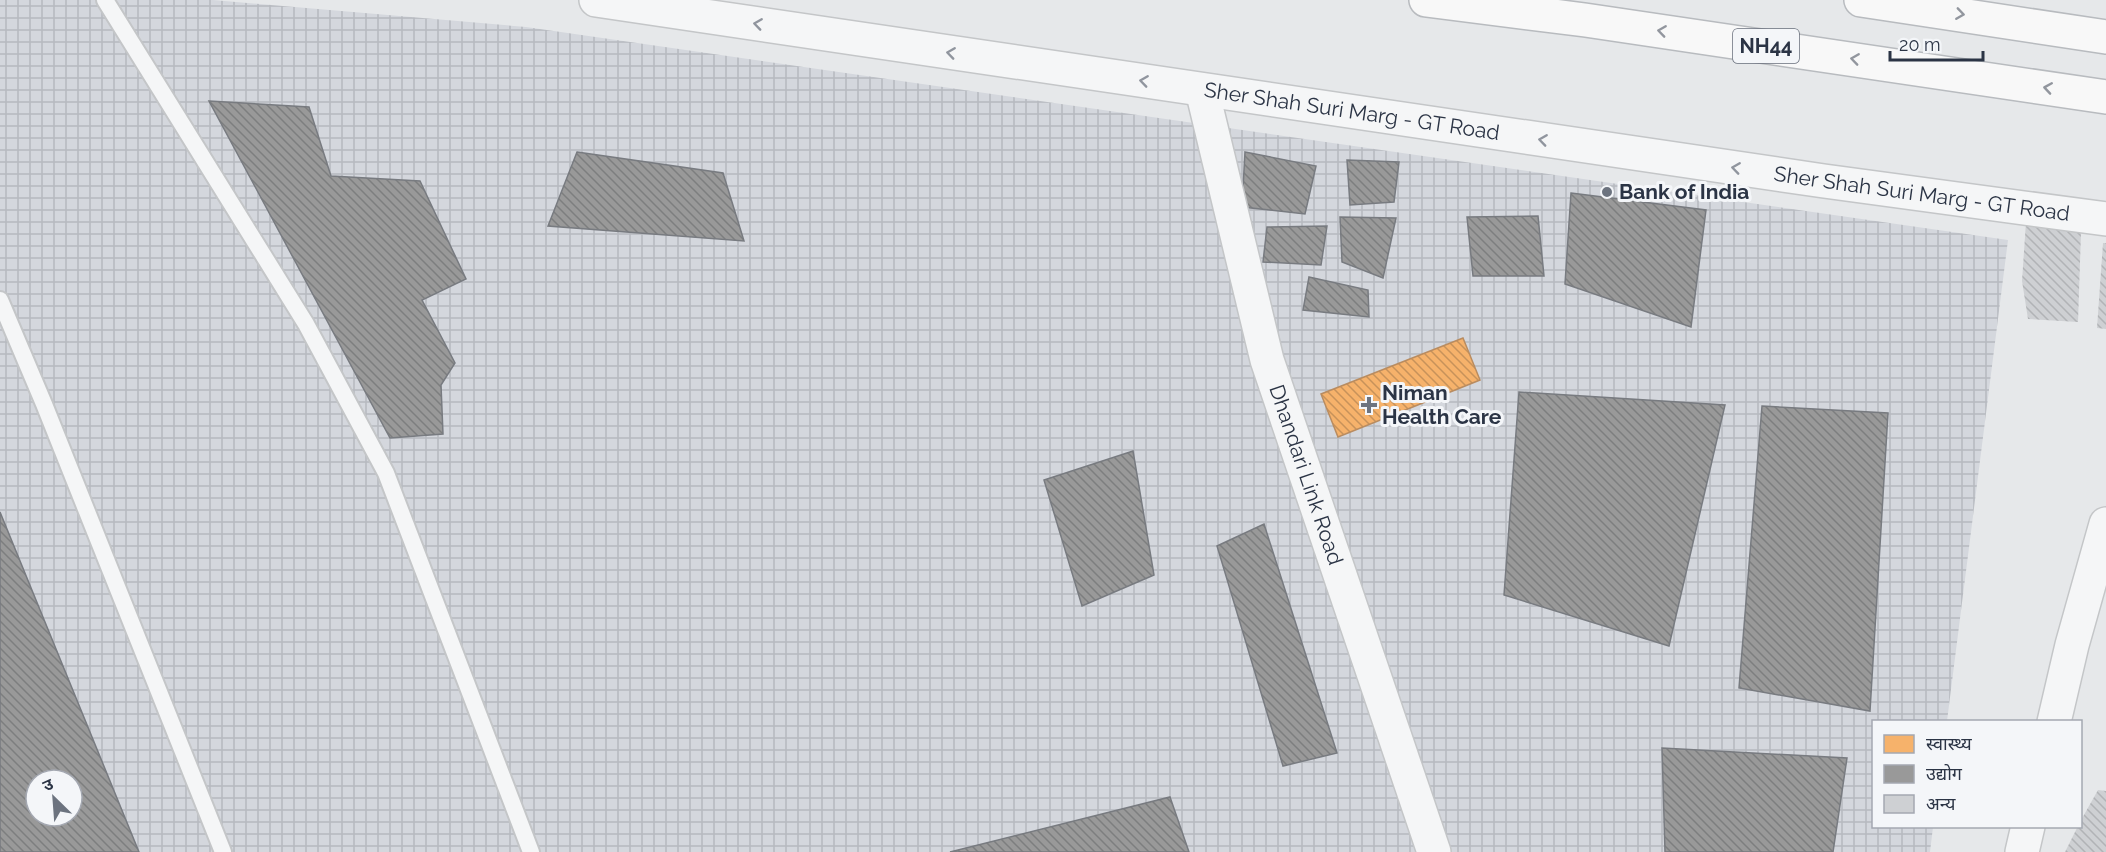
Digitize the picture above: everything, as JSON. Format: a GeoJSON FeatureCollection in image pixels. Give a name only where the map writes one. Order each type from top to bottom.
{"type":"FeatureCollection","features":[{"type":"Feature","properties":{"kind":"highway","name":"NH44"},"geometry":{"type":"LineString","coordinates":[[1426,0],[1597,22],[2106,97]]}},
{"type":"Feature","properties":{"kind":"highway"},"geometry":{"type":"LineString","coordinates":[[1861,0],[2106,37]]}},
{"type":"Feature","properties":{"kind":"street","name":"Sher Shah Suri Marg - GT Road"},"geometry":{"type":"LineString","coordinates":[[596,0],[1812,179],[2106,219]]}},
{"type":"Feature","properties":{"kind":"street","name":"Dhandari Link Road"},"geometry":{"type":"LineString","coordinates":[[1202,90],[1267,360],[1434,852]]}},
{"type":"Feature","properties":{"kind":"street"},"geometry":{"type":"LineString","coordinates":[[2055,720],[2106,524]]}},
{"type":"Feature","properties":{"kind":"street"},"geometry":{"type":"LineString","coordinates":[[2022,852],[2028,828]]}},
{"type":"Feature","properties":{"kind":"lane"},"geometry":{"type":"LineString","coordinates":[[105,0],[237,209],[306,324],[386,473],[531,852]]}},
{"type":"Feature","properties":{"kind":"lane"},"geometry":{"type":"LineString","coordinates":[[0,300],[44,404],[223,852]]}},
{"type":"Feature","properties":{"kind":"shaded area"},"geometry":{"type":"Polygon","coordinates":[[[0,0],[213,0],[526,27],[2008,240],[1947,720],[1872,720],[1872,828],[1933,828],[1930,852],[0,852],[0,0]]]}},
{"type":"Feature","properties":{"kind":"building: स्वास्थ्य"},"geometry":{"type":"Polygon","coordinates":[[[1463,338],[1480,380],[1338,437],[1321,394],[1463,338]]]}},
{"type":"Feature","properties":{"kind":"building: उद्योग"},"geometry":{"type":"Polygon","coordinates":[[[209,101],[309,107],[331,176],[420,181],[466,279],[422,300],[455,363],[441,385],[443,434],[390,438],[209,101]]]}},
{"type":"Feature","properties":{"kind":"building: उद्योग"},"geometry":{"type":"Polygon","coordinates":[[[577,152],[723,173],[744,241],[548,226],[577,152]]]}},
{"type":"Feature","properties":{"kind":"building: उद्योग"},"geometry":{"type":"Polygon","coordinates":[[[1245,152],[1316,166],[1305,214],[1242,207],[1245,152]]]}},
{"type":"Feature","properties":{"kind":"building: उद्योग"},"geometry":{"type":"Polygon","coordinates":[[[1347,160],[1399,162],[1394,202],[1350,205],[1347,160]]]}},
{"type":"Feature","properties":{"kind":"building: उद्योग"},"geometry":{"type":"Polygon","coordinates":[[[1571,193],[1706,210],[1691,327],[1565,284],[1571,193]]]}},
{"type":"Feature","properties":{"kind":"building: उद्योग"},"geometry":{"type":"Polygon","coordinates":[[[1538,216],[1544,276],[1473,276],[1467,217],[1538,216]]]}},
{"type":"Feature","properties":{"kind":"building: उद्योग"},"geometry":{"type":"Polygon","coordinates":[[[1340,217],[1396,218],[1383,278],[1342,262],[1340,217]]]}},
{"type":"Feature","properties":{"kind":"building: उद्योग"},"geometry":{"type":"Polygon","coordinates":[[[1327,226],[1321,265],[1263,262],[1267,227],[1327,226]]]}},
{"type":"Feature","properties":{"kind":"building: उद्योग"},"geometry":{"type":"Polygon","coordinates":[[[1309,277],[1368,290],[1369,317],[1303,310],[1309,277]]]}},
{"type":"Feature","properties":{"kind":"building: उद्योग"},"geometry":{"type":"Polygon","coordinates":[[[1519,392],[1725,405],[1669,646],[1504,595],[1519,392]]]}},
{"type":"Feature","properties":{"kind":"building: उद्योग"},"geometry":{"type":"Polygon","coordinates":[[[1762,406],[1888,413],[1870,711],[1739,688],[1762,406]]]}},
{"type":"Feature","properties":{"kind":"building: उद्योग"},"geometry":{"type":"Polygon","coordinates":[[[1133,451],[1154,575],[1082,606],[1044,480],[1133,451]]]}},
{"type":"Feature","properties":{"kind":"building: उद्योग"},"geometry":{"type":"Polygon","coordinates":[[[0,512],[139,852],[0,852],[0,512]]]}},
{"type":"Feature","properties":{"kind":"building: उद्योग"},"geometry":{"type":"Polygon","coordinates":[[[1264,524],[1337,753],[1283,766],[1217,546],[1264,524]]]}},
{"type":"Feature","properties":{"kind":"building: उद्योग"},"geometry":{"type":"Polygon","coordinates":[[[1662,748],[1847,758],[1833,852],[1665,852],[1662,748]]]}},
{"type":"Feature","properties":{"kind":"building: उद्योग"},"geometry":{"type":"Polygon","coordinates":[[[1170,797],[1189,852],[950,852],[1170,797]]]}},
{"type":"Feature","properties":{"kind":"building: अन्य"},"geometry":{"type":"Polygon","coordinates":[[[2026,222],[2081,233],[2078,322],[2028,319],[2022,281],[2026,222]]]}},
{"type":"Feature","properties":{"kind":"building: अन्य"},"geometry":{"type":"Polygon","coordinates":[[[2103,243],[2106,243],[2106,329],[2097,328],[2103,243]]]}},
{"type":"Feature","properties":{"kind":"building: अन्य"},"geometry":{"type":"Polygon","coordinates":[[[2098,790],[2106,791],[2106,852],[2065,852],[2077,828],[2082,828],[2082,818],[2098,790]]]}},
{"type":"Feature","properties":{"kind":"place","name":"Bank of India"},"geometry":{"type":"Point","coordinates":[1607,192]}},
{"type":"Feature","properties":{"kind":"place","name":"Niman Health Care"},"geometry":{"type":"Point","coordinates":[1369,405]}}]}
